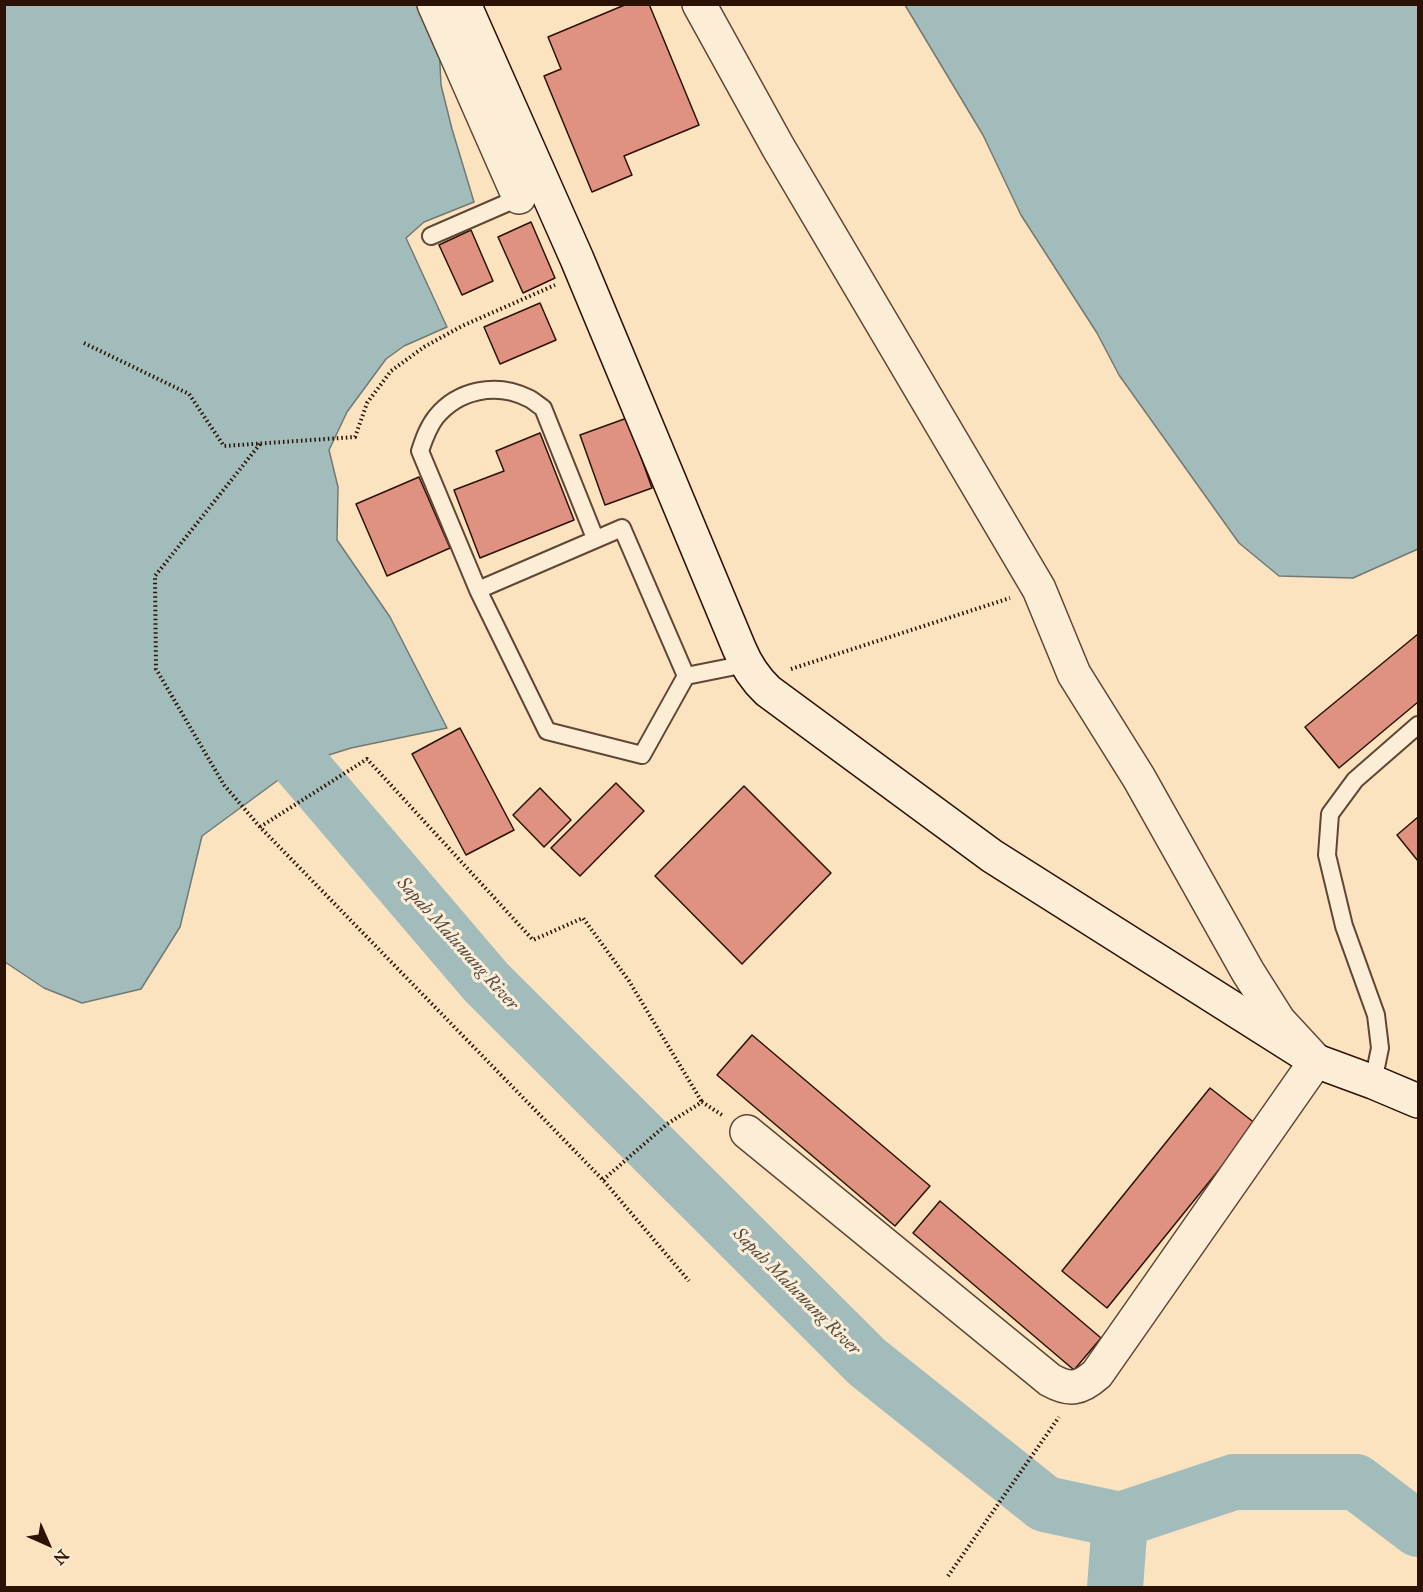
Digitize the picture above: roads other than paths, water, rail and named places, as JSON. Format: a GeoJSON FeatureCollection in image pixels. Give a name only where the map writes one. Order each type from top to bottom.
{"type":"FeatureCollection","features":[{"type":"Feature","properties":{"kind":"street"},"geometry":{"type":"LineString","coordinates":[[434,4],[533,192],[583,273],[751,672],[768,691],[992,856],[1316,1061],[1419,1101]]}},
{"type":"Feature","properties":{"kind":"street"},"geometry":{"type":"LineString","coordinates":[[464,4],[533,192]]}},
{"type":"Feature","properties":{"kind":"street"},"geometry":{"type":"LineString","coordinates":[[699,4],[784,157],[1039,589],[1074,674],[1139,778],[1248,972],[1279,1021],[1316,1061]]}},
{"type":"Feature","properties":{"kind":"street"},"geometry":{"type":"LineString","coordinates":[[747,1132],[1050,1380],[1062,1386],[1075,1387],[1087,1383],[1097,1374],[1316,1061]]}},
{"type":"Feature","properties":{"kind":"lane"},"geometry":{"type":"LineString","coordinates":[[431,236],[533,192]]}},
{"type":"Feature","properties":{"kind":"lane"},"geometry":{"type":"LineString","coordinates":[[595,538],[543,408],[530,398],[496,389],[479,391],[447,406],[435,418],[420,451],[478,590],[547,731],[642,755],[686,676]]}},
{"type":"Feature","properties":{"kind":"lane"},"geometry":{"type":"LineString","coordinates":[[478,590],[622,528],[686,676]]}},
{"type":"Feature","properties":{"kind":"lane"},"geometry":{"type":"LineString","coordinates":[[686,676],[751,672]]}},
{"type":"Feature","properties":{"kind":"lane"},"geometry":{"type":"LineString","coordinates":[[1373,1082],[1380,1048],[1376,1016],[1344,926],[1327,855],[1330,814],[1355,780],[1419,725]]}},
{"type":"Feature","properties":{"kind":"water"},"geometry":{"type":"Polygon","coordinates":[[[4,5],[420,5],[439,44],[441,85],[474,202],[424,222],[406,238],[447,327],[404,346],[386,359],[347,412],[329,450],[338,487],[337,540],[390,617],[447,728],[351,748],[300,764],[202,836],[180,927],[141,989],[82,1003],[44,988],[5,962],[4,5]]]}},
{"type":"Feature","properties":{"kind":"water"},"geometry":{"type":"Polygon","coordinates":[[[905,5],[1418,5],[1418,549],[1353,578],[1279,576],[1239,543],[1119,375],[1097,333],[1021,215],[983,135],[905,5]]]}},
{"type":"Feature","properties":{"kind":"waterway","name":"Sapah Maluwang River"},"geometry":{"type":"LineString","coordinates":[[300,764],[486,982],[867,1362],[1045,1504],[1120,1520],[1234,1482],[1356,1482],[1418,1529]]}},
{"type":"Feature","properties":{"kind":"waterway"},"geometry":{"type":"LineString","coordinates":[[1115,1588],[1120,1520]]}}]}
